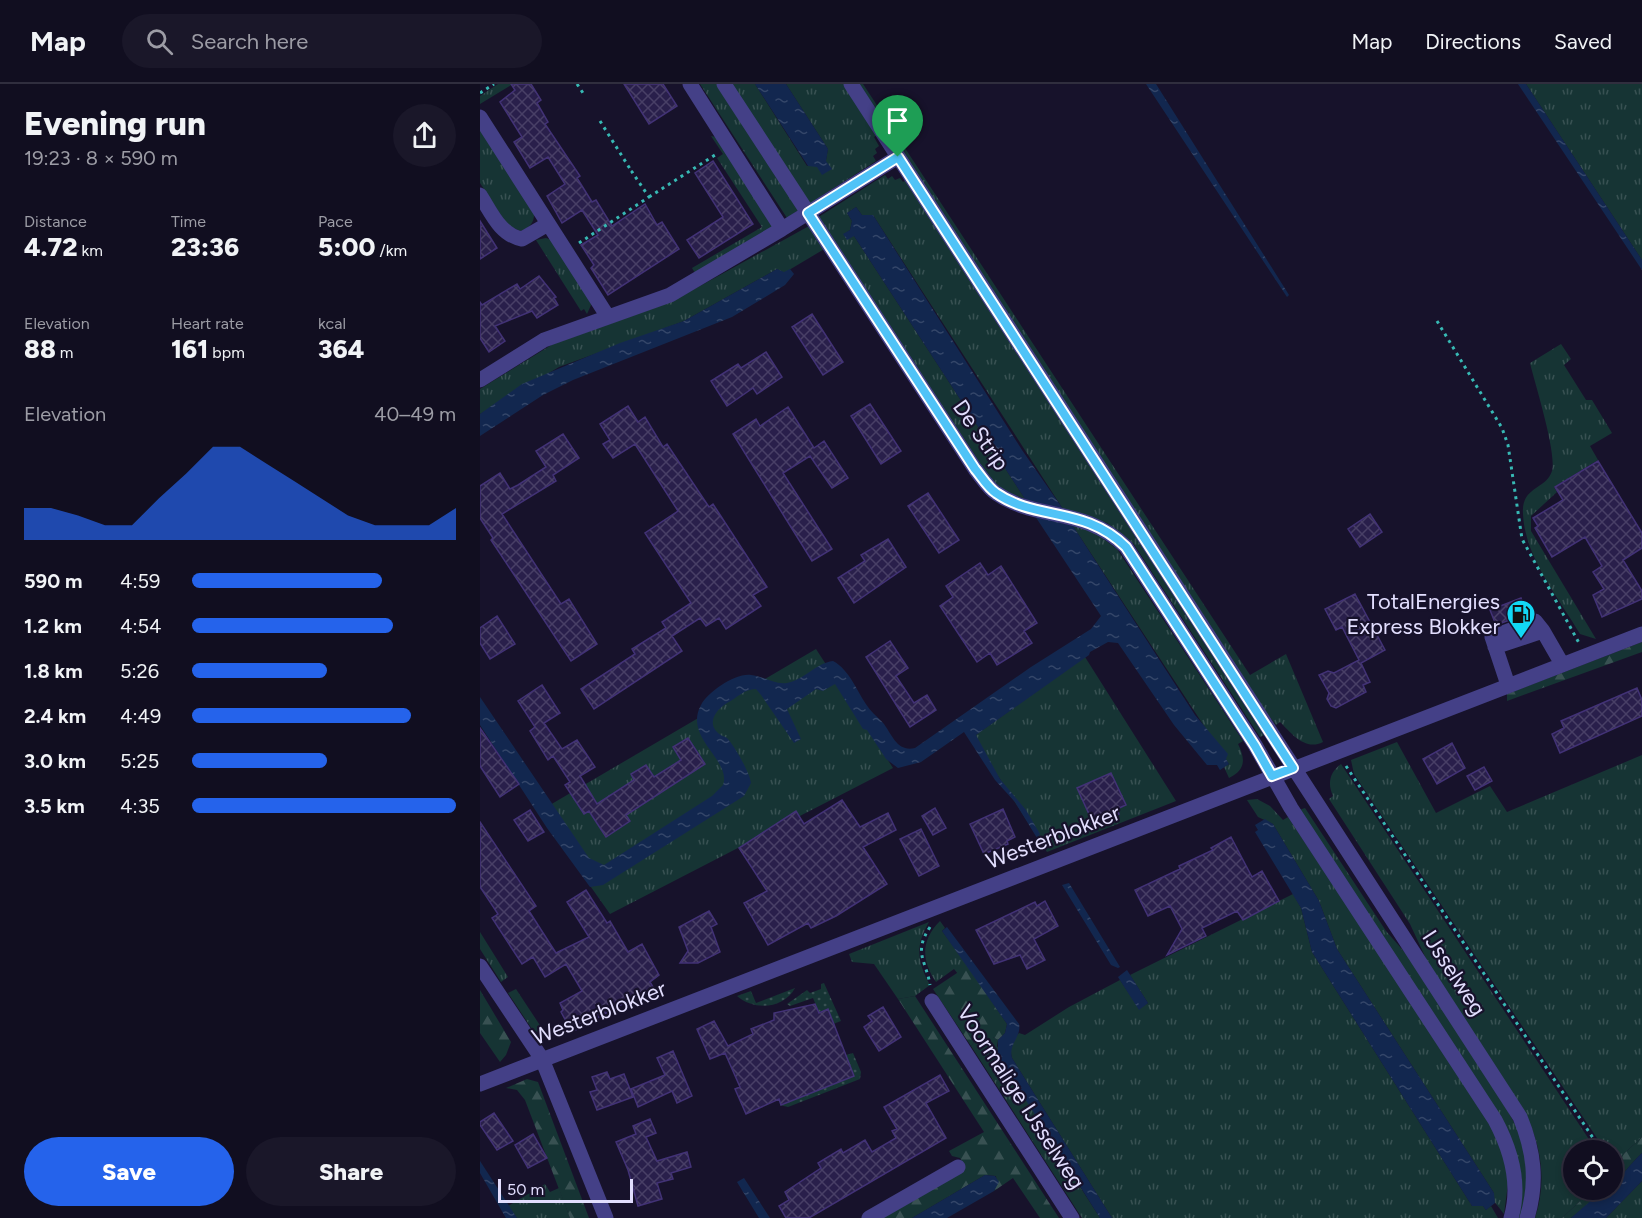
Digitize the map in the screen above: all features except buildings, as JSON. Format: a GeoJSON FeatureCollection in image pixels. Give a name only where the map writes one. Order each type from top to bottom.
{"type":"FeatureCollection","features":[{"type":"Feature","properties":{"kind":"street"},"geometry":{"type":"LineString","coordinates":[[690,84],[782,230]]}},
{"type":"Feature","properties":{"kind":"street","name":"De Strip"},"geometry":{"type":"LineString","coordinates":[[724,84],[975,469],[995,493],[1021,504],[1074,517],[1101,527],[1126,547],[1272,776]]}},
{"type":"Feature","properties":{"kind":"street"},"geometry":{"type":"LineString","coordinates":[[851,84],[1293,768]]}},
{"type":"Feature","properties":{"kind":"street"},"geometry":{"type":"LineString","coordinates":[[480,117],[608,317]]}},
{"type":"Feature","properties":{"kind":"street"},"geometry":{"type":"LineString","coordinates":[[480,380],[544,340],[670,295],[782,230],[898,157]]}},
{"type":"Feature","properties":{"kind":"street"},"geometry":{"type":"LineString","coordinates":[[480,195],[503,231],[512,237],[522,239],[548,224]]}},
{"type":"Feature","properties":{"kind":"street"},"geometry":{"type":"LineString","coordinates":[[1508,685],[1491,639],[1494,635],[1531,621],[1538,621],[1562,664]]}},
{"type":"Feature","properties":{"kind":"street","name":"Westerblokker"},"geometry":{"type":"LineString","coordinates":[[480,1084],[1642,634]]}},
{"type":"Feature","properties":{"kind":"street","name":"IJsselweg"},"geometry":{"type":"LineString","coordinates":[[1293,768],[1520,1117],[1528,1137],[1535,1171],[1527,1218]]}},
{"type":"Feature","properties":{"kind":"street","name":"IJsselweg"},"geometry":{"type":"LineString","coordinates":[[1272,776],[1504,1138],[1516,1186],[1511,1218]]}},
{"type":"Feature","properties":{"kind":"street"},"geometry":{"type":"LineString","coordinates":[[480,966],[542,1059],[606,1218]]}},
{"type":"Feature","properties":{"kind":"street","name":"Voormalige IJsselweg"},"geometry":{"type":"LineString","coordinates":[[932,1001],[1072,1218]]}},
{"type":"Feature","properties":{"kind":"street"},"geometry":{"type":"LineString","coordinates":[[869,1218],[958,1167]]}},
{"type":"Feature","properties":{"kind":"path"},"geometry":{"type":"LineString","coordinates":[[480,93],[494,84]]}},
{"type":"Feature","properties":{"kind":"path"},"geometry":{"type":"LineString","coordinates":[[577,84],[583,93]]}},
{"type":"Feature","properties":{"kind":"path"},"geometry":{"type":"LineString","coordinates":[[600,121],[649,197]]}},
{"type":"Feature","properties":{"kind":"path"},"geometry":{"type":"LineString","coordinates":[[567,251],[718,153]]}},
{"type":"Feature","properties":{"kind":"path"},"geometry":{"type":"LineString","coordinates":[[632,172],[636,169]]}},
{"type":"Feature","properties":{"kind":"path"},"geometry":{"type":"LineString","coordinates":[[1437,321],[1502,428],[1508,445],[1522,540],[1586,655]]}},
{"type":"Feature","properties":{"kind":"path"},"geometry":{"type":"LineString","coordinates":[[1339,751],[1351,776],[1594,1140]]}},
{"type":"Feature","properties":{"kind":"path"},"geometry":{"type":"LineString","coordinates":[[932,923],[922,939],[921,951],[922,962],[929,978],[932,1001]]}},
{"type":"Feature","properties":{"kind":"green space"},"geometry":{"type":"Polygon","coordinates":[[[498,84],[513,84],[480,104],[480,96],[498,84]]]}},
{"type":"Feature","properties":{"kind":"green space"},"geometry":{"type":"Polygon","coordinates":[[[700,84],[719,84],[800,209],[787,218],[700,84]]]}},
{"type":"Feature","properties":{"kind":"green space"},"geometry":{"type":"Polygon","coordinates":[[[730,84],[755,84],[807,166],[826,160],[828,149],[786,84],[845,84],[878,134],[874,137],[879,146],[875,149],[877,153],[873,156],[876,161],[809,204],[730,84]]]}},
{"type":"Feature","properties":{"kind":"green space"},"geometry":{"type":"Polygon","coordinates":[[[856,84],[863,84],[1250,675],[1286,654],[1323,742],[1310,744],[1299,740],[1280,722],[1276,725],[1259,703],[856,84]]]}},
{"type":"Feature","properties":{"kind":"green space"},"geometry":{"type":"Polygon","coordinates":[[[1526,84],[1642,84],[1642,260],[1526,84]]]}},
{"type":"Feature","properties":{"kind":"green space"},"geometry":{"type":"Polygon","coordinates":[[[480,126],[534,210],[532,224],[521,231],[508,226],[480,183],[480,126]]]}},
{"type":"Feature","properties":{"kind":"green space"},"geometry":{"type":"Polygon","coordinates":[[[711,136],[716,137],[774,228],[695,273],[692,268],[762,227],[717,158],[723,154],[711,136]]]}},
{"type":"Feature","properties":{"kind":"green space"},"geometry":{"type":"Polygon","coordinates":[[[885,175],[888,179],[892,176],[895,180],[900,178],[903,182],[907,179],[1267,734],[1260,737],[1133,543],[1107,523],[1063,509],[873,215],[862,215],[856,207],[847,213],[852,221],[850,230],[844,234],[854,236],[1025,499],[1004,491],[990,478],[817,218],[885,175]]]}},
{"type":"Feature","properties":{"kind":"green space"},"geometry":{"type":"Polygon","coordinates":[[[809,226],[826,248],[784,273],[777,269],[684,321],[559,367],[480,414],[480,389],[553,344],[671,302],[809,226]]]}},
{"type":"Feature","properties":{"kind":"green space"},"geometry":{"type":"Polygon","coordinates":[[[546,238],[552,240],[590,299],[591,305],[587,314],[584,309],[581,311],[536,240],[546,238]]]}},
{"type":"Feature","properties":{"kind":"green space"},"geometry":{"type":"Polygon","coordinates":[[[1561,344],[1571,359],[1564,365],[1586,400],[1592,400],[1612,433],[1590,446],[1598,460],[1554,487],[1557,492],[1531,516],[1531,531],[1596,639],[1580,634],[1544,577],[1530,546],[1523,514],[1526,498],[1549,477],[1553,462],[1549,434],[1530,363],[1561,344]]]}},
{"type":"Feature","properties":{"kind":"green space"},"geometry":{"type":"Polygon","coordinates":[[[1073,526],[1090,529],[1117,549],[1243,741],[1238,744],[1243,760],[1241,768],[1234,775],[1229,778],[1224,767],[1229,764],[1073,526]]]}},
{"type":"Feature","properties":{"kind":"green space"},"geometry":{"type":"Polygon","coordinates":[[[1642,642],[1642,652],[1507,701],[1507,694],[1642,642]]]}},
{"type":"Feature","properties":{"kind":"green space"},"geometry":{"type":"Polygon","coordinates":[[[816,649],[893,768],[610,914],[538,812],[816,649]]]}},
{"type":"Feature","properties":{"kind":"green space"},"geometry":{"type":"Polygon","coordinates":[[[1085,657],[1176,801],[1047,852],[973,737],[1085,657]]]}},
{"type":"Feature","properties":{"kind":"green space"},"geometry":{"type":"Polygon","coordinates":[[[1397,742],[1436,813],[1490,786],[1507,812],[1642,755],[1642,1137],[1623,1155],[1623,1140],[1598,1140],[1354,774],[1351,760],[1397,742]]]}},
{"type":"Feature","properties":{"kind":"green space"},"geometry":{"type":"Polygon","coordinates":[[[1341,764],[1589,1140],[1563,1140],[1563,1200],[1581,1200],[1562,1218],[1535,1218],[1540,1196],[1541,1173],[1539,1151],[1532,1129],[1429,965],[1410,924],[1329,799],[1333,796],[1330,787],[1334,771],[1341,764]]]}},
{"type":"Feature","properties":{"kind":"green space"},"geometry":{"type":"Polygon","coordinates":[[[1257,799],[1270,806],[1283,820],[1288,817],[1495,1129],[1509,1176],[1504,1214],[1493,1200],[1494,1193],[1337,949],[1319,901],[1273,824],[1258,817],[1247,800],[1257,799]]]}},
{"type":"Feature","properties":{"kind":"green space"},"geometry":{"type":"Polygon","coordinates":[[[1305,808],[1386,931],[1422,972],[1486,1071],[1522,1137],[1529,1183],[1522,1218],[1517,1218],[1522,1179],[1513,1143],[1299,810],[1305,808]]]}},
{"type":"Feature","properties":{"kind":"green space"},"geometry":{"type":"Polygon","coordinates":[[[1293,894],[1301,908],[1312,952],[1472,1206],[1483,1206],[1486,1210],[1491,1206],[1498,1218],[1112,1218],[1012,1058],[1011,1048],[1015,1038],[1019,1033],[1025,1035],[1069,1007],[1120,980],[1139,1009],[1148,1003],[1130,975],[1293,894]]]}},
{"type":"Feature","properties":{"kind":"green space"},"geometry":{"type":"Polygon","coordinates":[[[940,921],[945,928],[942,931],[969,968],[958,974],[954,969],[936,982],[928,966],[925,950],[929,935],[940,921]]]}},
{"type":"Feature","properties":{"kind":"green space"},"geometry":{"type":"Polygon","coordinates":[[[929,922],[921,939],[919,954],[922,968],[930,985],[915,996],[898,999],[874,964],[852,962],[849,954],[929,922]]]}},
{"type":"Feature","properties":{"kind":"green space"},"geometry":{"type":"Polygon","coordinates":[[[480,932],[508,977],[501,982],[480,949],[480,932]]]}},
{"type":"Feature","properties":{"kind":"green space"},"geometry":{"type":"Polygon","coordinates":[[[966,967],[969,968],[1007,1024],[1005,1033],[998,1040],[993,1037],[978,1037],[971,1046],[933,989],[966,967]]]}},
{"type":"Feature","properties":{"kind":"green space"},"geometry":{"type":"Polygon","coordinates":[[[824,983],[841,1021],[833,1024],[828,1009],[819,1012],[813,998],[790,1006],[787,1004],[807,990],[810,993],[821,989],[821,984],[824,983]]]}},
{"type":"Feature","properties":{"kind":"green space"},"geometry":{"type":"Polygon","coordinates":[[[795,988],[790,995],[776,1004],[760,1006],[737,996],[751,991],[756,1003],[795,988]]]}},
{"type":"Feature","properties":{"kind":"green space"},"geometry":{"type":"Polygon","coordinates":[[[516,989],[549,1039],[532,1029],[508,993],[516,989]]]}},
{"type":"Feature","properties":{"kind":"green space"},"geometry":{"type":"Polygon","coordinates":[[[480,990],[511,1042],[506,1055],[500,1062],[480,1033],[480,990]]]}},
{"type":"Feature","properties":{"kind":"green space"},"geometry":{"type":"Polygon","coordinates":[[[915,996],[1059,1218],[1040,1218],[1013,1178],[994,1191],[997,1183],[996,1176],[985,1175],[912,1218],[882,1218],[965,1169],[960,1158],[952,1156],[949,1151],[984,1132],[898,999],[915,996]]]}},
{"type":"Feature","properties":{"kind":"green space"},"geometry":{"type":"Polygon","coordinates":[[[978,1037],[993,1037],[998,1040],[997,1046],[1052,1143],[1100,1218],[1082,1218],[971,1046],[978,1037]]]}},
{"type":"Feature","properties":{"kind":"green space"},"geometry":{"type":"Polygon","coordinates":[[[853,1053],[861,1072],[860,1079],[788,1107],[780,1105],[854,1076],[846,1055],[853,1053]]]}},
{"type":"Feature","properties":{"kind":"green space"},"geometry":{"type":"Polygon","coordinates":[[[527,1079],[538,1082],[589,1218],[570,1218],[525,1100],[517,1090],[506,1088],[527,1079]]]}},
{"type":"Feature","properties":{"kind":"green space"},"geometry":{"type":"Polygon","coordinates":[[[1642,1137],[1642,1153],[1623,1173],[1623,1155],[1642,1137]]]}},
{"type":"Feature","properties":{"kind":"green space"},"geometry":{"type":"Polygon","coordinates":[[[1642,1181],[1642,1218],[1606,1218],[1642,1181]]]}},
{"type":"Feature","properties":{"kind":"green space"},"geometry":{"type":"Polygon","coordinates":[[[545,1184],[550,1192],[559,1188],[570,1218],[517,1218],[508,1206],[545,1184]]]}},
{"type":"Feature","properties":{"kind":"green space"},"geometry":{"type":"Polygon","coordinates":[[[1581,1200],[1593,1200],[1571,1218],[1562,1218],[1581,1200]]]}},
{"type":"Feature","properties":{"kind":"water"},"geometry":{"type":"Polygon","coordinates":[[[755,84],[786,84],[828,149],[826,161],[832,169],[822,175],[817,167],[808,166],[755,84]]]}},
{"type":"Feature","properties":{"kind":"water"},"geometry":{"type":"Polygon","coordinates":[[[1146,84],[1156,84],[1289,295],[1287,297],[1146,84]]]}},
{"type":"Feature","properties":{"kind":"water"},"geometry":{"type":"Polygon","coordinates":[[[1518,84],[1526,84],[1642,260],[1642,270],[1518,84]]]}},
{"type":"Feature","properties":{"kind":"water"},"geometry":{"type":"Polygon","coordinates":[[[856,207],[862,215],[873,215],[1022,450],[1063,509],[1025,499],[854,236],[847,240],[843,234],[850,230],[852,221],[847,213],[856,207]]]}},
{"type":"Feature","properties":{"kind":"water"},"geometry":{"type":"Polygon","coordinates":[[[777,269],[784,272],[790,269],[794,274],[785,285],[732,317],[573,380],[543,395],[480,436],[480,414],[522,384],[620,343],[684,321],[777,269]]]}},
{"type":"Feature","properties":{"kind":"water"},"geometry":{"type":"Polygon","coordinates":[[[1035,516],[1073,526],[1195,715],[1228,754],[1226,759],[1229,764],[1220,770],[1217,765],[1207,765],[1174,725],[1118,643],[1108,642],[1090,652],[1089,655],[976,735],[1000,779],[1026,810],[1040,834],[1037,838],[1015,802],[995,780],[964,732],[921,762],[898,768],[886,759],[867,730],[863,729],[835,684],[823,691],[816,689],[787,709],[801,739],[794,743],[761,695],[756,689],[752,689],[723,706],[713,720],[715,729],[730,742],[748,773],[751,783],[744,796],[603,885],[590,887],[547,828],[480,725],[480,697],[589,858],[604,865],[712,796],[723,785],[724,776],[721,767],[702,738],[697,717],[701,705],[710,695],[723,684],[737,677],[751,675],[778,683],[787,683],[833,661],[849,676],[868,707],[884,724],[896,742],[904,748],[915,748],[1031,667],[1091,629],[1101,616],[1035,516]]]}},
{"type":"Feature","properties":{"kind":"water"},"geometry":{"type":"Polygon","coordinates":[[[1265,819],[1273,824],[1319,901],[1337,949],[1494,1193],[1495,1203],[1486,1210],[1483,1206],[1472,1206],[1312,952],[1301,908],[1255,832],[1258,830],[1255,825],[1265,819]]]}},
{"type":"Feature","properties":{"kind":"water"},"geometry":{"type":"Polygon","coordinates":[[[1069,883],[1120,967],[1111,965],[1062,885],[1069,883]]]}},
{"type":"Feature","properties":{"kind":"water"},"geometry":{"type":"Polygon","coordinates":[[[947,927],[1019,1024],[1019,1032],[1012,1048],[1012,1058],[1112,1218],[1100,1218],[998,1056],[998,1040],[1005,1033],[1007,1024],[942,931],[947,927]]]}},
{"type":"Feature","properties":{"kind":"water"},"geometry":{"type":"Polygon","coordinates":[[[1127,970],[1148,1003],[1139,1010],[1118,977],[1127,970]]]}},
{"type":"Feature","properties":{"kind":"water"},"geometry":{"type":"Polygon","coordinates":[[[1642,1153],[1642,1181],[1606,1218],[1571,1218],[1592,1200],[1623,1200],[1623,1173],[1642,1153]]]}},
{"type":"Feature","properties":{"kind":"water"},"geometry":{"type":"Polygon","coordinates":[[[480,1161],[517,1218],[506,1218],[480,1173],[480,1161]]]}},
{"type":"Feature","properties":{"kind":"water"},"geometry":{"type":"Polygon","coordinates":[[[985,1175],[995,1176],[999,1182],[994,1191],[947,1218],[912,1218],[985,1175]]]}},
{"type":"Feature","properties":{"kind":"water"},"geometry":{"type":"Polygon","coordinates":[[[744,1178],[770,1218],[759,1218],[737,1182],[744,1178]]]}},
{"type":"Feature","properties":{"kind":"place","name":"TotalEnergies Express Blokker"},"geometry":{"type":"Point","coordinates":[1521,640]}},
{"type":"Feature","properties":{"kind":"route"},"geometry":{"type":"LineString","coordinates":[[898,157],[1109,480],[1293,768],[1272,776],[1126,547],[1116,537],[1101,527],[1074,517],[1021,504],[995,493],[975,469],[808,213],[898,157]]}}]}
